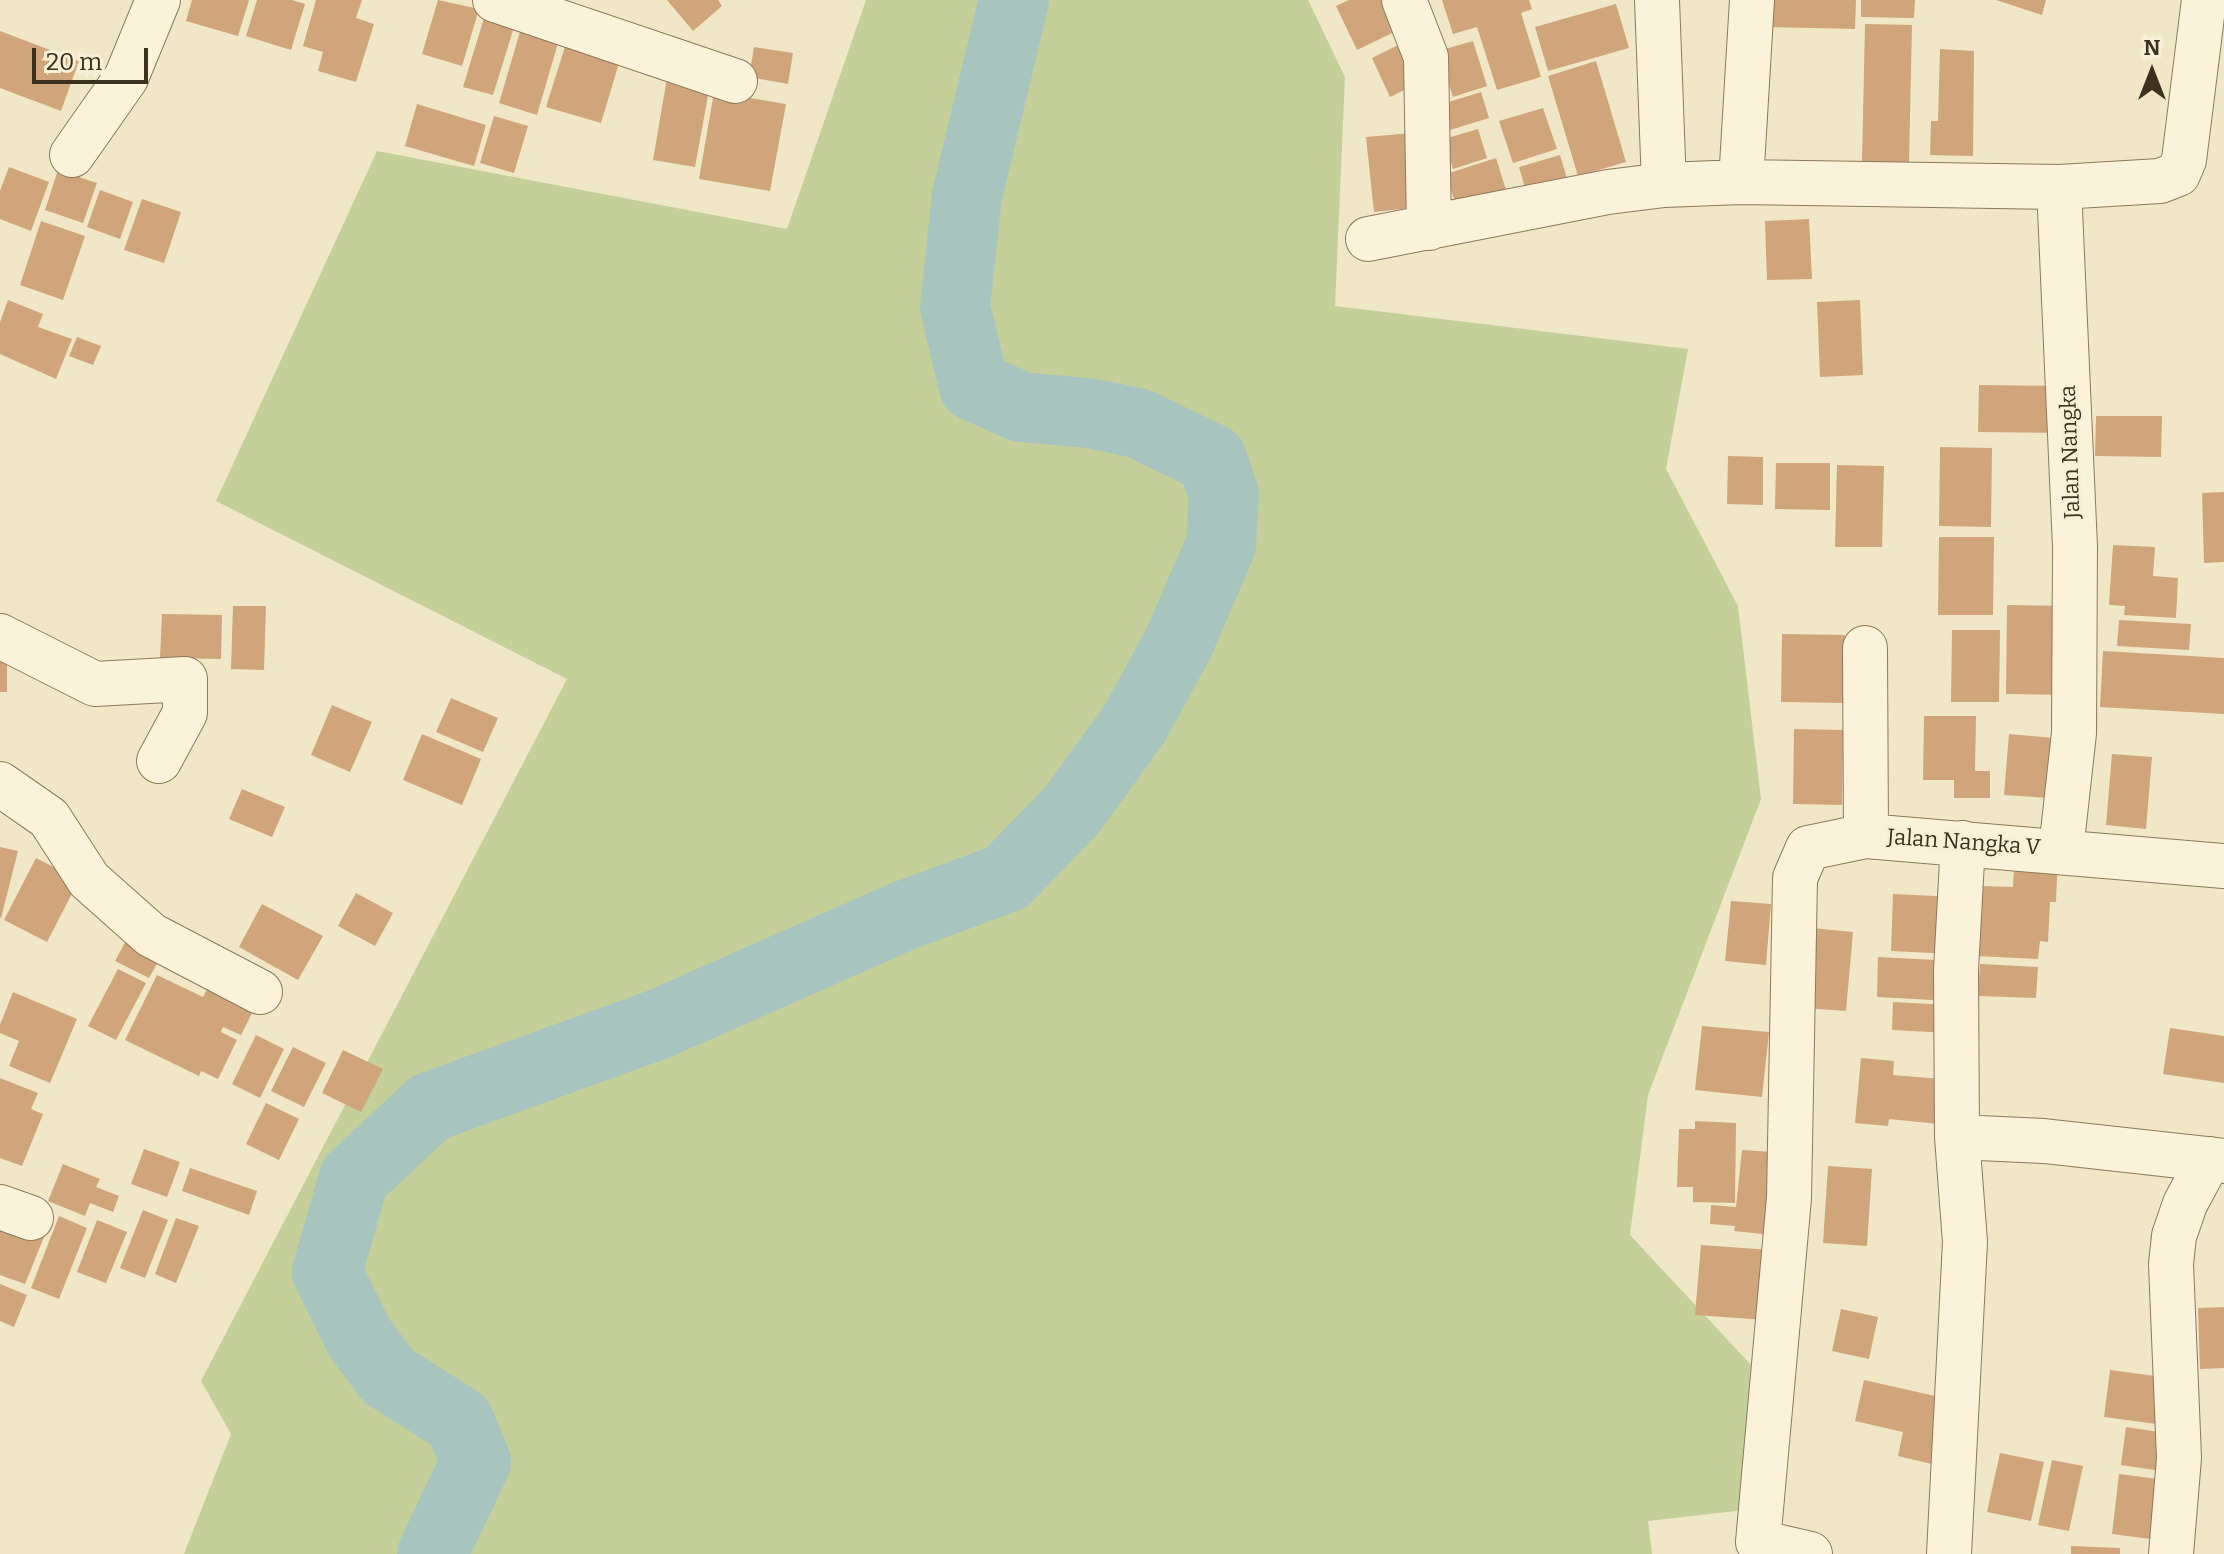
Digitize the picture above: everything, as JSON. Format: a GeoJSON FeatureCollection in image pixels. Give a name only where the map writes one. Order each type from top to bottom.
{"type":"FeatureCollection","features":[{"type":"Feature","properties":{"kind":"street"},"geometry":{"type":"LineString","coordinates":[[72,155],[126,78],[158,0]]}},
{"type":"Feature","properties":{"kind":"street"},"geometry":{"type":"LineString","coordinates":[[495,0],[735,81]]}},
{"type":"Feature","properties":{"kind":"street"},"geometry":{"type":"LineString","coordinates":[[1404,0],[1426,57],[1429,228]]}},
{"type":"Feature","properties":{"kind":"street"},"geometry":{"type":"LineString","coordinates":[[1657,0],[1664,185]]}},
{"type":"Feature","properties":{"kind":"street"},"geometry":{"type":"LineString","coordinates":[[1741,182],[1752,0]]}},
{"type":"Feature","properties":{"kind":"street"},"geometry":{"type":"LineString","coordinates":[[1368,239],[1608,192],[1664,185],[1741,182],[2059,187],[2160,181],[2178,174],[2184,160],[2210,16]]}},
{"type":"Feature","properties":{"kind":"street","name":"Jalan Nangka"},"geometry":{"type":"LineString","coordinates":[[2059,187],[2075,547],[2074,733],[2061,850]]}},
{"type":"Feature","properties":{"kind":"street"},"geometry":{"type":"LineString","coordinates":[[0,636],[95,684],[185,679],[185,713],[159,761]]}},
{"type":"Feature","properties":{"kind":"street"},"geometry":{"type":"LineString","coordinates":[[1865,648],[1866,836]]}},
{"type":"Feature","properties":{"kind":"street"},"geometry":{"type":"LineString","coordinates":[[0,784],[49,818],[89,880],[151,935],[260,992]]}},
{"type":"Feature","properties":{"kind":"street","name":"Jalan Nangka V"},"geometry":{"type":"LineString","coordinates":[[1810,1554],[1758,1542],[1789,1198],[1795,878],[1808,848],[1866,836],[2061,850]]}},
{"type":"Feature","properties":{"kind":"street"},"geometry":{"type":"LineString","coordinates":[[1949,1554],[1965,1242],[1957,1137],[1956,970],[1963,843]]}},
{"type":"Feature","properties":{"kind":"street"},"geometry":{"type":"LineString","coordinates":[[2061,850],[2224,866]]}},
{"type":"Feature","properties":{"kind":"street"},"geometry":{"type":"LineString","coordinates":[[1957,1137],[2044,1141],[2217,1160],[2185,1204],[2174,1236],[2171,1264],[2179,1458],[2171,1554]]}},
{"type":"Feature","properties":{"kind":"green space"},"geometry":{"type":"Polygon","coordinates":[[[866,0],[1308,0],[1345,77],[1335,306],[1688,349],[1666,469],[1738,606],[1761,799],[1648,1095],[1630,1235],[1766,1381],[1754,1509],[1648,1521],[1652,1554],[184,1554],[231,1434],[201,1381],[567,679],[216,501],[377,151],[787,229],[866,0]]]}},
{"type":"Feature","properties":{"kind":"building"},"geometry":{"type":"Polygon","coordinates":[[[192,0],[249,0],[238,36],[186,21],[192,0]]]}},
{"type":"Feature","properties":{"kind":"building"},"geometry":{"type":"Polygon","coordinates":[[[257,0],[292,0],[305,4],[291,50],[246,36],[257,0]]]}},
{"type":"Feature","properties":{"kind":"building"},"geometry":{"type":"Polygon","coordinates":[[[316,0],[362,0],[356,18],[374,24],[356,82],[318,71],[323,52],[303,46],[316,0]]]}},
{"type":"Feature","properties":{"kind":"building"},"geometry":{"type":"Polygon","coordinates":[[[438,0],[479,9],[462,66],[422,54],[438,0]]]}},
{"type":"Feature","properties":{"kind":"building"},"geometry":{"type":"Polygon","coordinates":[[[667,0],[718,0],[722,6],[693,31],[667,0]]]}},
{"type":"Feature","properties":{"kind":"building"},"geometry":{"type":"Polygon","coordinates":[[[1349,0],[1400,0],[1411,24],[1357,50],[1336,6],[1349,0]]]}},
{"type":"Feature","properties":{"kind":"building"},"geometry":{"type":"Polygon","coordinates":[[[1442,0],[1529,0],[1532,9],[1521,13],[1541,77],[1497,90],[1477,27],[1453,34],[1442,0]]]}},
{"type":"Feature","properties":{"kind":"building"},"geometry":{"type":"Polygon","coordinates":[[[1768,0],[1856,0],[1855,29],[1767,27],[1768,0]]]}},
{"type":"Feature","properties":{"kind":"building"},"geometry":{"type":"Polygon","coordinates":[[[1861,0],[1915,0],[1914,18],[1861,17],[1861,0]]]}},
{"type":"Feature","properties":{"kind":"building"},"geometry":{"type":"Polygon","coordinates":[[[1996,0],[2046,0],[2042,15],[1996,0]]]}},
{"type":"Feature","properties":{"kind":"building"},"geometry":{"type":"Polygon","coordinates":[[[1616,4],[1629,48],[1548,71],[1535,27],[1616,4]]]}},
{"type":"Feature","properties":{"kind":"building"},"geometry":{"type":"Polygon","coordinates":[[[484,18],[514,27],[493,95],[463,87],[484,18]]]}},
{"type":"Feature","properties":{"kind":"building"},"geometry":{"type":"Polygon","coordinates":[[[1865,24],[1912,25],[1909,163],[1862,162],[1865,24]]]}},
{"type":"Feature","properties":{"kind":"building"},"geometry":{"type":"Polygon","coordinates":[[[0,31],[79,61],[61,111],[0,88],[0,31]]]}},
{"type":"Feature","properties":{"kind":"building"},"geometry":{"type":"Polygon","coordinates":[[[520,32],[558,43],[537,115],[499,103],[520,32]]]}},
{"type":"Feature","properties":{"kind":"building"},"geometry":{"type":"Polygon","coordinates":[[[568,37],[622,53],[601,123],[546,107],[568,37]]]}},
{"type":"Feature","properties":{"kind":"building"},"geometry":{"type":"Polygon","coordinates":[[[1473,41],[1487,86],[1453,97],[1438,51],[1473,41]]]}},
{"type":"Feature","properties":{"kind":"building"},"geometry":{"type":"Polygon","coordinates":[[[1404,42],[1423,81],[1390,97],[1372,58],[1404,42]]]}},
{"type":"Feature","properties":{"kind":"building"},"geometry":{"type":"Polygon","coordinates":[[[754,47],[793,53],[788,84],[749,77],[754,47]]]}},
{"type":"Feature","properties":{"kind":"building"},"geometry":{"type":"Polygon","coordinates":[[[1940,49],[1974,51],[1973,156],[1930,155],[1931,121],[1938,121],[1940,49]]]}},
{"type":"Feature","properties":{"kind":"building"},"geometry":{"type":"Polygon","coordinates":[[[1596,61],[1626,162],[1578,176],[1548,76],[1596,61]]]}},
{"type":"Feature","properties":{"kind":"building"},"geometry":{"type":"Polygon","coordinates":[[[668,72],[711,79],[695,167],[653,160],[668,72]]]}},
{"type":"Feature","properties":{"kind":"building"},"geometry":{"type":"Polygon","coordinates":[[[714,92],[786,104],[770,191],[699,179],[714,92]]]}},
{"type":"Feature","properties":{"kind":"building"},"geometry":{"type":"Polygon","coordinates":[[[1481,92],[1489,118],[1447,131],[1439,105],[1481,92]]]}},
{"type":"Feature","properties":{"kind":"building"},"geometry":{"type":"Polygon","coordinates":[[[417,104],[486,125],[474,166],[405,146],[417,104]]]}},
{"type":"Feature","properties":{"kind":"building"},"geometry":{"type":"Polygon","coordinates":[[[1543,108],[1557,149],[1513,163],[1499,121],[1543,108]]]}},
{"type":"Feature","properties":{"kind":"building"},"geometry":{"type":"Polygon","coordinates":[[[494,116],[528,126],[514,173],[480,163],[494,116]]]}},
{"type":"Feature","properties":{"kind":"building"},"geometry":{"type":"Polygon","coordinates":[[[1478,129],[1487,158],[1453,169],[1444,139],[1478,129]]]}},
{"type":"Feature","properties":{"kind":"building"},"geometry":{"type":"Polygon","coordinates":[[[1412,133],[1419,207],[1374,212],[1366,137],[1412,133]]]}},
{"type":"Feature","properties":{"kind":"building"},"geometry":{"type":"Polygon","coordinates":[[[1560,155],[1569,185],[1528,198],[1519,167],[1560,155]]]}},
{"type":"Feature","properties":{"kind":"building"},"geometry":{"type":"Polygon","coordinates":[[[1496,158],[1510,203],[1460,218],[1446,174],[1496,158]]]}},
{"type":"Feature","properties":{"kind":"building"},"geometry":{"type":"Polygon","coordinates":[[[9,167],[49,182],[31,231],[0,219],[0,191],[9,167]]]}},
{"type":"Feature","properties":{"kind":"building"},"geometry":{"type":"Polygon","coordinates":[[[58,170],[97,183],[83,223],[45,210],[58,170]]]}},
{"type":"Feature","properties":{"kind":"building"},"geometry":{"type":"Polygon","coordinates":[[[100,190],[133,202],[120,239],[87,227],[100,190]]]}},
{"type":"Feature","properties":{"kind":"building"},"geometry":{"type":"Polygon","coordinates":[[[142,199],[181,212],[164,263],[124,250],[142,199]]]}},
{"type":"Feature","properties":{"kind":"building"},"geometry":{"type":"Polygon","coordinates":[[[1809,219],[1812,279],[1767,280],[1765,221],[1809,219]]]}},
{"type":"Feature","properties":{"kind":"building"},"geometry":{"type":"Polygon","coordinates":[[[41,221],[85,236],[63,300],[20,285],[41,221]]]}},
{"type":"Feature","properties":{"kind":"building"},"geometry":{"type":"Polygon","coordinates":[[[8,300],[43,314],[38,327],[72,339],[56,379],[0,354],[0,322],[8,300]]]}},
{"type":"Feature","properties":{"kind":"building"},"geometry":{"type":"Polygon","coordinates":[[[1860,300],[1863,375],[1820,377],[1817,302],[1860,300]]]}},
{"type":"Feature","properties":{"kind":"building"},"geometry":{"type":"Polygon","coordinates":[[[77,337],[101,346],[93,365],[69,356],[77,337]]]}},
{"type":"Feature","properties":{"kind":"building"},"geometry":{"type":"Polygon","coordinates":[[[1979,385],[2064,386],[2063,433],[1978,432],[1979,385]]]}},
{"type":"Feature","properties":{"kind":"building"},"geometry":{"type":"Polygon","coordinates":[[[2096,416],[2162,416],[2161,457],[2095,456],[2096,416]]]}},
{"type":"Feature","properties":{"kind":"building"},"geometry":{"type":"Polygon","coordinates":[[[1940,447],[1992,448],[1991,527],[1939,526],[1940,447]]]}},
{"type":"Feature","properties":{"kind":"building"},"geometry":{"type":"Polygon","coordinates":[[[1728,456],[1763,457],[1763,505],[1727,504],[1728,456]]]}},
{"type":"Feature","properties":{"kind":"building"},"geometry":{"type":"Polygon","coordinates":[[[1776,463],[1830,463],[1830,510],[1775,509],[1776,463]]]}},
{"type":"Feature","properties":{"kind":"building"},"geometry":{"type":"Polygon","coordinates":[[[1837,465],[1884,466],[1882,547],[1835,547],[1837,465]]]}},
{"type":"Feature","properties":{"kind":"building"},"geometry":{"type":"Polygon","coordinates":[[[2224,492],[2224,562],[2204,563],[2202,493],[2224,492]]]}},
{"type":"Feature","properties":{"kind":"building"},"geometry":{"type":"Polygon","coordinates":[[[1939,537],[1994,537],[1993,615],[1938,615],[1939,537]]]}},
{"type":"Feature","properties":{"kind":"building"},"geometry":{"type":"Polygon","coordinates":[[[2113,545],[2155,547],[2153,576],[2178,578],[2176,618],[2124,615],[2125,606],[2109,605],[2113,545]]]}},
{"type":"Feature","properties":{"kind":"building"},"geometry":{"type":"Polygon","coordinates":[[[2007,605],[2069,606],[2067,695],[2006,694],[2007,605]]]}},
{"type":"Feature","properties":{"kind":"building"},"geometry":{"type":"Polygon","coordinates":[[[233,606],[266,606],[264,670],[231,669],[233,606]]]}},
{"type":"Feature","properties":{"kind":"building"},"geometry":{"type":"Polygon","coordinates":[[[162,614],[222,615],[221,659],[160,658],[162,614]]]}},
{"type":"Feature","properties":{"kind":"building"},"geometry":{"type":"Polygon","coordinates":[[[2119,620],[2191,624],[2189,650],[2117,646],[2119,620]]]}},
{"type":"Feature","properties":{"kind":"building"},"geometry":{"type":"Polygon","coordinates":[[[1952,630],[2000,630],[1999,702],[1951,702],[1952,630]]]}},
{"type":"Feature","properties":{"kind":"building"},"geometry":{"type":"Polygon","coordinates":[[[1782,634],[1845,635],[1844,703],[1781,702],[1782,634]]]}},
{"type":"Feature","properties":{"kind":"building"},"geometry":{"type":"Polygon","coordinates":[[[0,651],[7,651],[7,692],[0,692],[0,651]]]}},
{"type":"Feature","properties":{"kind":"building"},"geometry":{"type":"Polygon","coordinates":[[[2103,651],[2224,658],[2224,714],[2100,707],[2103,651]]]}},
{"type":"Feature","properties":{"kind":"building"},"geometry":{"type":"Polygon","coordinates":[[[451,698],[498,718],[483,752],[436,732],[451,698]]]}},
{"type":"Feature","properties":{"kind":"building"},"geometry":{"type":"Polygon","coordinates":[[[332,705],[372,722],[350,772],[311,755],[332,705]]]}},
{"type":"Feature","properties":{"kind":"building"},"geometry":{"type":"Polygon","coordinates":[[[1924,716],[1976,716],[1975,771],[1990,771],[1990,798],[1954,798],[1954,780],[1923,780],[1924,716]]]}},
{"type":"Feature","properties":{"kind":"building"},"geometry":{"type":"Polygon","coordinates":[[[1794,729],[1843,730],[1842,805],[1793,804],[1794,729]]]}},
{"type":"Feature","properties":{"kind":"building"},"geometry":{"type":"Polygon","coordinates":[[[422,734],[481,759],[462,805],[403,780],[422,734]]]}},
{"type":"Feature","properties":{"kind":"building"},"geometry":{"type":"Polygon","coordinates":[[[2009,734],[2054,738],[2049,798],[2004,795],[2009,734]]]}},
{"type":"Feature","properties":{"kind":"building"},"geometry":{"type":"Polygon","coordinates":[[[2112,754],[2152,757],[2146,829],[2106,825],[2112,754]]]}},
{"type":"Feature","properties":{"kind":"building"},"geometry":{"type":"Polygon","coordinates":[[[242,789],[285,807],[272,837],[229,819],[242,789]]]}},
{"type":"Feature","properties":{"kind":"building"},"geometry":{"type":"Polygon","coordinates":[[[0,847],[18,851],[1,918],[0,917],[0,847]]]}},
{"type":"Feature","properties":{"kind":"building"},"geometry":{"type":"Polygon","coordinates":[[[2015,850],[2058,852],[2056,902],[2050,902],[2048,942],[2040,941],[2038,959],[1976,956],[1981,886],[2013,887],[2015,850]]]}},
{"type":"Feature","properties":{"kind":"building"},"geometry":{"type":"Polygon","coordinates":[[[36,858],[79,880],[47,942],[4,920],[36,858]]]}},
{"type":"Feature","properties":{"kind":"building"},"geometry":{"type":"Polygon","coordinates":[[[356,893],[393,913],[375,946],[338,926],[356,893]]]}},
{"type":"Feature","properties":{"kind":"building"},"geometry":{"type":"Polygon","coordinates":[[[1893,894],[1956,897],[1953,954],[1891,951],[1893,894]]]}},
{"type":"Feature","properties":{"kind":"building"},"geometry":{"type":"Polygon","coordinates":[[[1731,901],[1771,904],[1766,965],[1725,961],[1731,901]]]}},
{"type":"Feature","properties":{"kind":"building"},"geometry":{"type":"Polygon","coordinates":[[[262,904],[323,936],[298,980],[239,947],[262,904]]]}},
{"type":"Feature","properties":{"kind":"building"},"geometry":{"type":"Polygon","coordinates":[[[1812,928],[1853,932],[1846,1011],[1805,1008],[1812,928]]]}},
{"type":"Feature","properties":{"kind":"building"},"geometry":{"type":"Polygon","coordinates":[[[129,935],[163,953],[149,978],[115,961],[129,935]]]}},
{"type":"Feature","properties":{"kind":"building"},"geometry":{"type":"Polygon","coordinates":[[[1878,957],[1954,961],[1952,1001],[1877,997],[1878,957]]]}},
{"type":"Feature","properties":{"kind":"building"},"geometry":{"type":"Polygon","coordinates":[[[1980,964],[2038,967],[2036,998],[1978,996],[1980,964]]]}},
{"type":"Feature","properties":{"kind":"building"},"geometry":{"type":"Polygon","coordinates":[[[118,969],[146,983],[116,1040],[88,1026],[118,969]]]}},
{"type":"Feature","properties":{"kind":"building"},"geometry":{"type":"Polygon","coordinates":[[[157,975],[203,997],[214,977],[259,999],[241,1035],[223,1027],[221,1032],[237,1040],[218,1079],[201,1071],[199,1076],[125,1040],[157,975]]]}},
{"type":"Feature","properties":{"kind":"building"},"geometry":{"type":"Polygon","coordinates":[[[13,992],[77,1019],[50,1083],[9,1066],[19,1041],[0,1033],[0,1025],[13,992]]]}},
{"type":"Feature","properties":{"kind":"building"},"geometry":{"type":"Polygon","coordinates":[[[1893,1002],[1951,1005],[1950,1033],[1892,1030],[1893,1002]]]}},
{"type":"Feature","properties":{"kind":"building"},"geometry":{"type":"Polygon","coordinates":[[[1702,1026],[1769,1032],[1762,1097],[1695,1090],[1702,1026]]]}},
{"type":"Feature","properties":{"kind":"building"},"geometry":{"type":"Polygon","coordinates":[[[2170,1028],[2224,1036],[2224,1083],[2163,1074],[2170,1028]]]}},
{"type":"Feature","properties":{"kind":"building"},"geometry":{"type":"Polygon","coordinates":[[[256,1035],[284,1049],[260,1098],[232,1084],[256,1035]]]}},
{"type":"Feature","properties":{"kind":"building"},"geometry":{"type":"Polygon","coordinates":[[[293,1047],[326,1063],[304,1107],[271,1091],[293,1047]]]}},
{"type":"Feature","properties":{"kind":"building"},"geometry":{"type":"Polygon","coordinates":[[[343,1050],[383,1069],[361,1112],[322,1093],[343,1050]]]}},
{"type":"Feature","properties":{"kind":"building"},"geometry":{"type":"Polygon","coordinates":[[[1861,1058],[1894,1061],[1893,1075],[1953,1080],[1949,1125],[1889,1119],[1888,1126],[1855,1123],[1861,1058]]]}},
{"type":"Feature","properties":{"kind":"building"},"geometry":{"type":"Polygon","coordinates":[[[0,1078],[38,1093],[31,1109],[43,1114],[22,1166],[0,1158],[0,1078]]]}},
{"type":"Feature","properties":{"kind":"building"},"geometry":{"type":"Polygon","coordinates":[[[266,1103],[299,1119],[279,1160],[246,1144],[266,1103]]]}},
{"type":"Feature","properties":{"kind":"building"},"geometry":{"type":"Polygon","coordinates":[[[1695,1121],[1736,1123],[1735,1203],[1693,1202],[1693,1187],[1677,1187],[1679,1129],[1695,1129],[1695,1121]]]}},
{"type":"Feature","properties":{"kind":"building"},"geometry":{"type":"Polygon","coordinates":[[[144,1149],[180,1162],[167,1197],[131,1184],[144,1149]]]}},
{"type":"Feature","properties":{"kind":"building"},"geometry":{"type":"Polygon","coordinates":[[[1742,1150],[1788,1153],[1781,1236],[1734,1231],[1735,1226],[1710,1224],[1711,1205],[1736,1207],[1742,1150]]]}},
{"type":"Feature","properties":{"kind":"building"},"geometry":{"type":"Polygon","coordinates":[[[63,1164],[100,1179],[96,1187],[119,1196],[113,1212],[90,1203],[85,1216],[48,1201],[63,1164]]]}},
{"type":"Feature","properties":{"kind":"building"},"geometry":{"type":"Polygon","coordinates":[[[1828,1166],[1872,1169],[1867,1246],[1823,1243],[1828,1166]]]}},
{"type":"Feature","properties":{"kind":"building"},"geometry":{"type":"Polygon","coordinates":[[[190,1168],[257,1191],[249,1215],[182,1191],[190,1168]]]}},
{"type":"Feature","properties":{"kind":"building"},"geometry":{"type":"Polygon","coordinates":[[[0,1208],[48,1227],[25,1284],[0,1275],[0,1208]]]}},
{"type":"Feature","properties":{"kind":"building"},"geometry":{"type":"Polygon","coordinates":[[[143,1210],[168,1220],[145,1278],[120,1268],[143,1210]]]}},
{"type":"Feature","properties":{"kind":"building"},"geometry":{"type":"Polygon","coordinates":[[[59,1216],[87,1228],[59,1299],[31,1288],[59,1216]]]}},
{"type":"Feature","properties":{"kind":"building"},"geometry":{"type":"Polygon","coordinates":[[[176,1218],[199,1226],[176,1283],[155,1274],[176,1218]]]}},
{"type":"Feature","properties":{"kind":"building"},"geometry":{"type":"Polygon","coordinates":[[[97,1220],[127,1232],[106,1283],[77,1272],[97,1220]]]}},
{"type":"Feature","properties":{"kind":"building"},"geometry":{"type":"Polygon","coordinates":[[[1701,1245],[1771,1250],[1765,1320],[1695,1315],[1701,1245]]]}},
{"type":"Feature","properties":{"kind":"building"},"geometry":{"type":"Polygon","coordinates":[[[0,1284],[27,1295],[14,1327],[0,1321],[0,1284]]]}},
{"type":"Feature","properties":{"kind":"building"},"geometry":{"type":"Polygon","coordinates":[[[2224,1307],[2224,1368],[2200,1369],[2198,1308],[2224,1307]]]}},
{"type":"Feature","properties":{"kind":"building"},"geometry":{"type":"Polygon","coordinates":[[[1841,1309],[1878,1317],[1869,1359],[1832,1351],[1841,1309]]]}},
{"type":"Feature","properties":{"kind":"building"},"geometry":{"type":"Polygon","coordinates":[[[2110,1370],[2171,1378],[2164,1425],[2104,1417],[2110,1370]]]}},
{"type":"Feature","properties":{"kind":"building"},"geometry":{"type":"Polygon","coordinates":[[[1864,1380],[1953,1400],[1936,1465],[1898,1456],[1903,1432],[1855,1421],[1864,1380]]]}},
{"type":"Feature","properties":{"kind":"building"},"geometry":{"type":"Polygon","coordinates":[[[2126,1427],[2166,1433],[2161,1471],[2121,1465],[2126,1427]]]}},
{"type":"Feature","properties":{"kind":"building"},"geometry":{"type":"Polygon","coordinates":[[[2000,1453],[2044,1462],[2031,1521],[1987,1512],[2000,1453]]]}},
{"type":"Feature","properties":{"kind":"building"},"geometry":{"type":"Polygon","coordinates":[[[2052,1460],[2083,1466],[2069,1531],[2038,1525],[2052,1460]]]}},
{"type":"Feature","properties":{"kind":"building"},"geometry":{"type":"Polygon","coordinates":[[[2119,1474],[2166,1480],[2158,1540],[2112,1534],[2119,1474]]]}},
{"type":"Feature","properties":{"kind":"building"},"geometry":{"type":"Polygon","coordinates":[[[2071,1546],[2120,1548],[2120,1554],[2071,1554],[2071,1546]]]}},
{"type":"Feature","properties":{"kind":"waterway"},"geometry":{"type":"LineString","coordinates":[[432,1554],[476,1462],[459,1421],[388,1376],[359,1337],[327,1272],[354,1178],[430,1107],[659,1024],[903,916],[1006,878],[1072,810],[1135,723],[1179,642],[1221,545],[1224,495],[1212,459],[1138,423],[1088,413],[1021,407],[974,386],[955,307],[967,196],[1014,0]]}}]}
